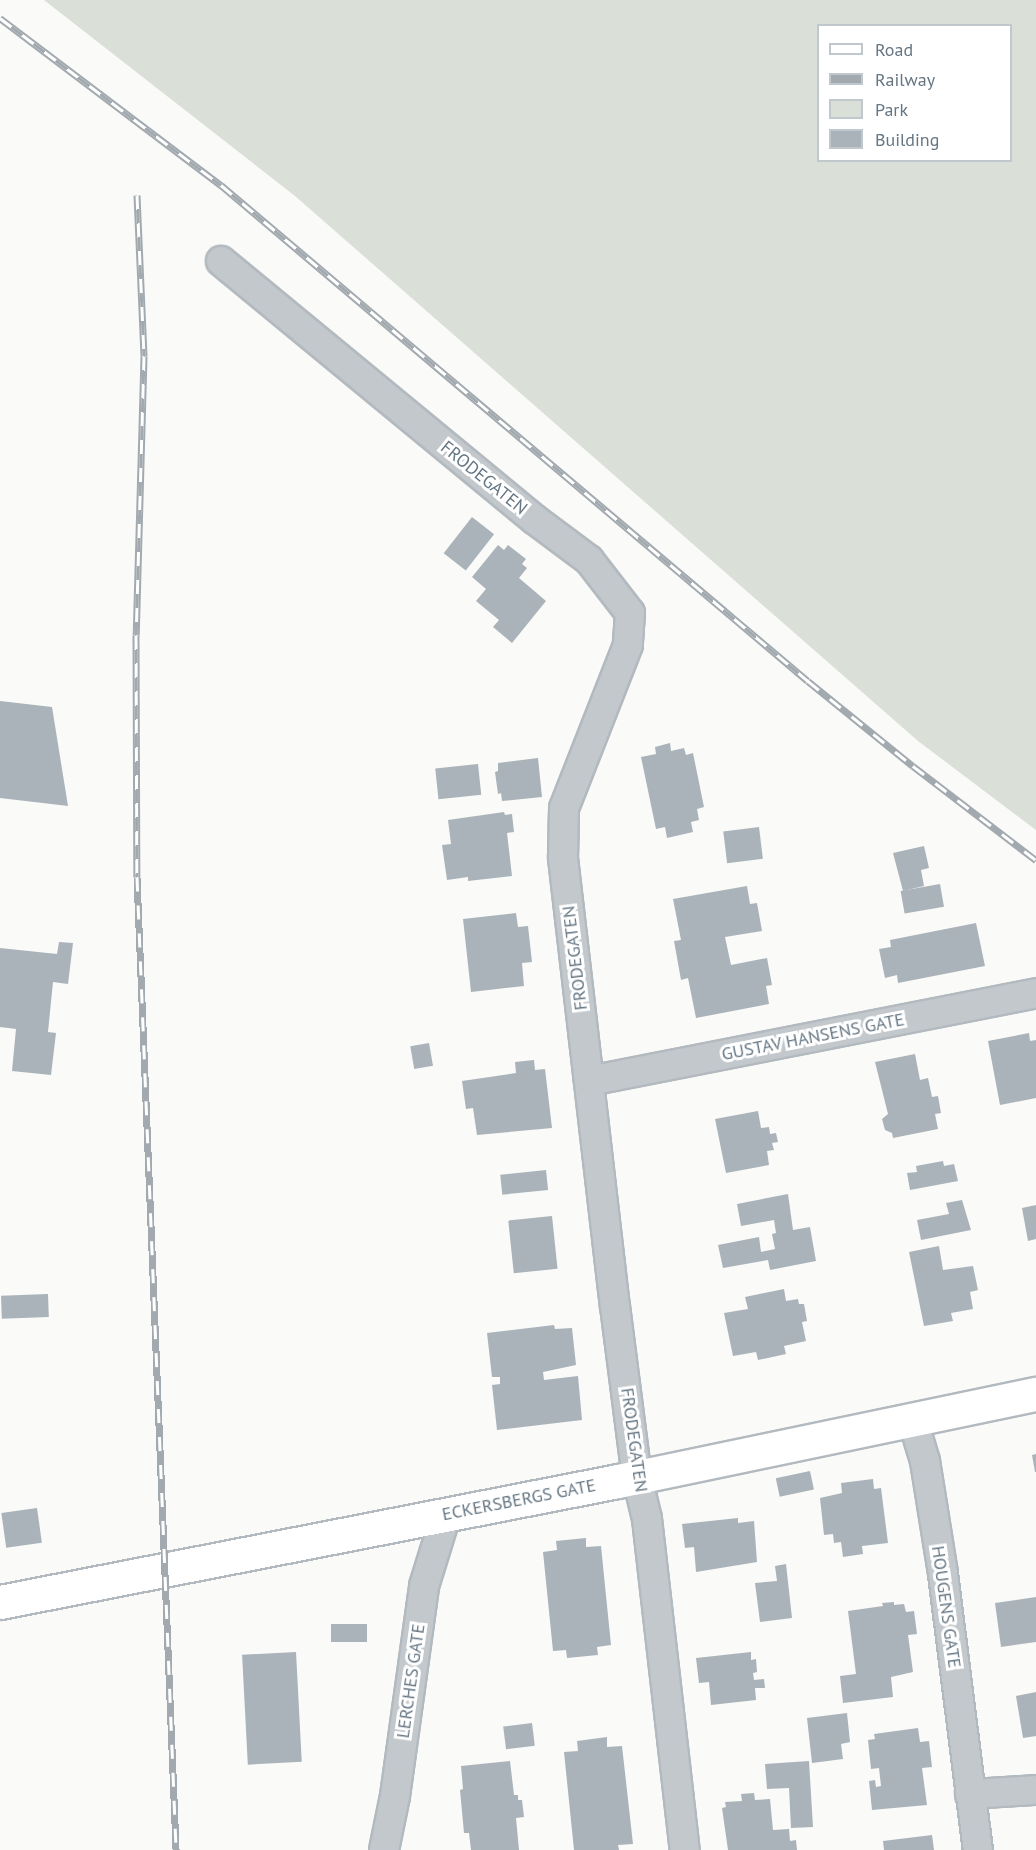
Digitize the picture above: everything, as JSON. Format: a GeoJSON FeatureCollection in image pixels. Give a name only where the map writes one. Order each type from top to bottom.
{"type":"FeatureCollection","features":[{"type":"Feature","properties":{"kind":"main road","name":"ECKERSBERGS GATE"},"geometry":{"type":"LineString","coordinates":[[0,1602],[637,1477],[1036,1394]]}},
{"type":"Feature","properties":{"kind":"street","name":"FRODEGATEN"},"geometry":{"type":"LineString","coordinates":[[221,261],[534,519],[590,560],[630,613],[628,645],[564,808],[563,858],[637,1477],[647,1519],[685,1850]]}},
{"type":"Feature","properties":{"kind":"street","name":"GUSTAV HANSENS GATE"},"geometry":{"type":"LineString","coordinates":[[589,1081],[1036,993]]}},
{"type":"Feature","properties":{"kind":"street","name":"HOUGENS GATE"},"geometry":{"type":"LineString","coordinates":[[913,1421],[925,1461],[943,1574],[978,1850]]}},
{"type":"Feature","properties":{"kind":"street","name":"LERCHES GATE"},"geometry":{"type":"LineString","coordinates":[[384,1850],[395,1797],[424,1586],[446,1515]]}},
{"type":"Feature","properties":{"kind":"street"},"geometry":{"type":"LineString","coordinates":[[970,1794],[1036,1790]]}},
{"type":"Feature","properties":{"kind":"green space"},"geometry":{"type":"Polygon","coordinates":[[[44,0],[1036,0],[1036,830],[918,741],[295,196],[44,0]]]}},
{"type":"Feature","properties":{"kind":"building"},"geometry":{"type":"Polygon","coordinates":[[[472,517],[494,534],[466,570],[444,553],[472,517]]]}},
{"type":"Feature","properties":{"kind":"building"},"geometry":{"type":"Polygon","coordinates":[[[498,545],[504,550],[508,545],[526,559],[522,564],[527,568],[519,578],[546,601],[512,643],[493,627],[499,620],[476,601],[486,589],[472,577],[498,545]]]}},
{"type":"Feature","properties":{"kind":"building"},"geometry":{"type":"Polygon","coordinates":[[[0,701],[52,707],[68,806],[0,798],[0,701]]]}},
{"type":"Feature","properties":{"kind":"building"},"geometry":{"type":"Polygon","coordinates":[[[670,743],[671,751],[684,748],[686,755],[693,753],[704,807],[697,809],[699,820],[691,822],[693,832],[667,838],[665,827],[656,829],[641,757],[656,754],[655,747],[670,743]]]}},
{"type":"Feature","properties":{"kind":"building"},"geometry":{"type":"Polygon","coordinates":[[[538,758],[542,797],[502,801],[501,793],[498,794],[495,772],[498,771],[498,763],[538,758]]]}},
{"type":"Feature","properties":{"kind":"building"},"geometry":{"type":"Polygon","coordinates":[[[478,764],[481,795],[438,799],[435,768],[478,764]]]}},
{"type":"Feature","properties":{"kind":"building"},"geometry":{"type":"Polygon","coordinates":[[[504,812],[505,815],[512,814],[514,832],[507,833],[512,876],[468,881],[468,877],[447,880],[442,845],[451,844],[448,820],[504,812]]]}},
{"type":"Feature","properties":{"kind":"building"},"geometry":{"type":"Polygon","coordinates":[[[759,827],[763,859],[727,863],[723,831],[759,827]]]}},
{"type":"Feature","properties":{"kind":"building"},"geometry":{"type":"Polygon","coordinates":[[[924,846],[929,868],[921,870],[924,886],[903,891],[893,853],[924,846]]]}},
{"type":"Feature","properties":{"kind":"building"},"geometry":{"type":"Polygon","coordinates":[[[940,884],[944,907],[905,914],[901,891],[940,884]]]}},
{"type":"Feature","properties":{"kind":"building"},"geometry":{"type":"Polygon","coordinates":[[[747,886],[750,904],[757,903],[762,931],[725,937],[731,965],[767,958],[772,985],[766,986],[769,1004],[696,1018],[688,978],[681,980],[674,941],[681,940],[673,899],[747,886]]]}},
{"type":"Feature","properties":{"kind":"building"},"geometry":{"type":"Polygon","coordinates":[[[516,913],[518,927],[528,926],[532,962],[522,963],[524,986],[471,992],[463,919],[516,913]]]}},
{"type":"Feature","properties":{"kind":"building"},"geometry":{"type":"Polygon","coordinates":[[[976,923],[985,966],[898,983],[897,975],[885,978],[879,949],[891,947],[890,940],[976,923]]]}},
{"type":"Feature","properties":{"kind":"building"},"geometry":{"type":"Polygon","coordinates":[[[59,942],[73,943],[68,984],[53,982],[48,1032],[56,1033],[51,1075],[12,1071],[16,1029],[0,1027],[0,948],[57,954],[59,942]]]}},
{"type":"Feature","properties":{"kind":"building"},"geometry":{"type":"Polygon","coordinates":[[[1029,1033],[1030,1041],[1036,1040],[1036,1098],[1000,1105],[988,1041],[1029,1033]]]}},
{"type":"Feature","properties":{"kind":"building"},"geometry":{"type":"Polygon","coordinates":[[[429,1043],[433,1066],[414,1069],[410,1046],[429,1043]]]}},
{"type":"Feature","properties":{"kind":"building"},"geometry":{"type":"Polygon","coordinates":[[[915,1054],[920,1080],[928,1078],[932,1097],[938,1096],[941,1113],[935,1114],[938,1129],[893,1138],[892,1133],[885,1130],[882,1119],[888,1114],[875,1062],[915,1054]]]}},
{"type":"Feature","properties":{"kind":"building"},"geometry":{"type":"Polygon","coordinates":[[[534,1060],[535,1070],[545,1069],[552,1128],[477,1135],[473,1108],[466,1109],[462,1081],[516,1073],[515,1062],[534,1060]]]}},
{"type":"Feature","properties":{"kind":"building"},"geometry":{"type":"Polygon","coordinates":[[[758,1111],[761,1128],[769,1127],[770,1134],[776,1133],[778,1142],[772,1143],[774,1150],[767,1151],[769,1165],[726,1173],[715,1119],[758,1111]]]}},
{"type":"Feature","properties":{"kind":"building"},"geometry":{"type":"Polygon","coordinates":[[[943,1161],[944,1166],[954,1164],[958,1181],[910,1190],[907,1173],[917,1172],[916,1166],[943,1161]]]}},
{"type":"Feature","properties":{"kind":"building"},"geometry":{"type":"Polygon","coordinates":[[[546,1170],[548,1190],[502,1195],[500,1175],[546,1170]]]}},
{"type":"Feature","properties":{"kind":"building"},"geometry":{"type":"Polygon","coordinates":[[[788,1194],[793,1230],[810,1227],[816,1261],[770,1270],[768,1260],[723,1268],[718,1245],[759,1237],[761,1252],[775,1249],[772,1234],[776,1233],[774,1220],[741,1226],[737,1204],[788,1194]]]}},
{"type":"Feature","properties":{"kind":"building"},"geometry":{"type":"Polygon","coordinates":[[[962,1200],[971,1230],[921,1240],[917,1220],[949,1214],[946,1203],[962,1200]]]}},
{"type":"Feature","properties":{"kind":"building"},"geometry":{"type":"Polygon","coordinates":[[[1036,1205],[1036,1239],[1028,1241],[1022,1208],[1036,1205]]]}},
{"type":"Feature","properties":{"kind":"building"},"geometry":{"type":"Polygon","coordinates":[[[552,1216],[558,1269],[514,1273],[508,1221],[552,1216]]]}},
{"type":"Feature","properties":{"kind":"building"},"geometry":{"type":"Polygon","coordinates":[[[939,1246],[943,1270],[973,1266],[978,1290],[970,1292],[973,1309],[951,1313],[953,1321],[924,1326],[909,1252],[939,1246]]]}},
{"type":"Feature","properties":{"kind":"building"},"geometry":{"type":"Polygon","coordinates":[[[784,1289],[786,1301],[798,1299],[799,1304],[804,1304],[807,1321],[802,1322],[806,1341],[784,1346],[786,1354],[758,1360],[756,1352],[733,1356],[724,1313],[748,1309],[745,1297],[784,1289]]]}},
{"type":"Feature","properties":{"kind":"building"},"geometry":{"type":"Polygon","coordinates":[[[48,1294],[49,1317],[2,1319],[1,1296],[48,1294]]]}},
{"type":"Feature","properties":{"kind":"building"},"geometry":{"type":"Polygon","coordinates":[[[554,1325],[555,1329],[572,1328],[576,1365],[543,1372],[544,1380],[578,1376],[582,1420],[497,1430],[492,1385],[500,1384],[500,1377],[492,1377],[487,1333],[554,1325]]]}},
{"type":"Feature","properties":{"kind":"building"},"geometry":{"type":"Polygon","coordinates":[[[1036,1454],[1036,1472],[1035,1472],[1032,1455],[1036,1454]]]}},
{"type":"Feature","properties":{"kind":"building"},"geometry":{"type":"Polygon","coordinates":[[[810,1471],[814,1490],[780,1497],[776,1478],[810,1471]]]}},
{"type":"Feature","properties":{"kind":"building"},"geometry":{"type":"Polygon","coordinates":[[[873,1479],[874,1489],[881,1488],[888,1543],[862,1546],[863,1554],[843,1557],[841,1542],[834,1543],[833,1534],[824,1535],[820,1498],[842,1493],[841,1483],[873,1479]]]}},
{"type":"Feature","properties":{"kind":"building"},"geometry":{"type":"Polygon","coordinates":[[[37,1508],[42,1543],[6,1548],[1,1513],[37,1508]]]}},
{"type":"Feature","properties":{"kind":"building"},"geometry":{"type":"Polygon","coordinates":[[[738,1518],[738,1523],[754,1521],[757,1562],[696,1572],[694,1547],[685,1548],[682,1524],[738,1518]]]}},
{"type":"Feature","properties":{"kind":"building"},"geometry":{"type":"Polygon","coordinates":[[[586,1538],[586,1547],[601,1546],[611,1645],[597,1647],[598,1655],[567,1658],[566,1650],[553,1651],[543,1552],[557,1550],[556,1541],[586,1538]]]}},
{"type":"Feature","properties":{"kind":"building"},"geometry":{"type":"Polygon","coordinates":[[[786,1564],[792,1618],[760,1622],[755,1583],[777,1581],[775,1566],[786,1564]]]}},
{"type":"Feature","properties":{"kind":"building"},"geometry":{"type":"Polygon","coordinates":[[[1036,1597],[1036,1642],[1001,1647],[995,1603],[1036,1597]]]}},
{"type":"Feature","properties":{"kind":"building"},"geometry":{"type":"Polygon","coordinates":[[[894,1602],[894,1605],[904,1604],[906,1612],[914,1611],[917,1634],[908,1635],[913,1672],[891,1677],[893,1697],[843,1703],[840,1676],[856,1674],[848,1611],[883,1606],[882,1603],[894,1602]]]}},
{"type":"Feature","properties":{"kind":"building"},"geometry":{"type":"Polygon","coordinates":[[[331,1624],[367,1624],[367,1642],[331,1642],[331,1624]]]}},
{"type":"Feature","properties":{"kind":"building"},"geometry":{"type":"Polygon","coordinates":[[[296,1652],[302,1762],[248,1765],[242,1655],[296,1652]]]}},
{"type":"Feature","properties":{"kind":"building"},"geometry":{"type":"Polygon","coordinates":[[[751,1652],[751,1660],[756,1659],[757,1672],[753,1673],[754,1680],[764,1679],[765,1688],[755,1688],[756,1700],[711,1705],[709,1682],[699,1683],[696,1658],[751,1652]]]}},
{"type":"Feature","properties":{"kind":"building"},"geometry":{"type":"Polygon","coordinates":[[[1036,1692],[1036,1736],[1023,1738],[1016,1696],[1036,1692]]]}},
{"type":"Feature","properties":{"kind":"building"},"geometry":{"type":"Polygon","coordinates":[[[847,1713],[850,1742],[841,1744],[843,1759],[812,1763],[807,1718],[847,1713]]]}},
{"type":"Feature","properties":{"kind":"building"},"geometry":{"type":"Polygon","coordinates":[[[532,1723],[535,1746],[506,1749],[503,1727],[532,1723]]]}},
{"type":"Feature","properties":{"kind":"building"},"geometry":{"type":"Polygon","coordinates":[[[918,1728],[920,1742],[929,1741],[932,1767],[922,1768],[927,1805],[872,1810],[869,1781],[875,1780],[876,1787],[881,1786],[879,1768],[871,1769],[868,1740],[875,1739],[874,1734],[918,1728]]]}},
{"type":"Feature","properties":{"kind":"building"},"geometry":{"type":"Polygon","coordinates":[[[607,1737],[607,1747],[622,1746],[633,1844],[618,1845],[619,1850],[574,1850],[564,1752],[578,1751],[577,1741],[607,1737]]]}},
{"type":"Feature","properties":{"kind":"building"},"geometry":{"type":"Polygon","coordinates":[[[510,1761],[514,1795],[518,1795],[518,1800],[522,1800],[524,1817],[516,1818],[519,1850],[471,1850],[469,1833],[464,1833],[460,1790],[463,1789],[461,1766],[510,1761]]]}},
{"type":"Feature","properties":{"kind":"building"},"geometry":{"type":"Polygon","coordinates":[[[809,1761],[813,1827],[791,1828],[789,1788],[767,1789],[765,1764],[809,1761]]]}},
{"type":"Feature","properties":{"kind":"building"},"geometry":{"type":"Polygon","coordinates":[[[754,1793],[755,1800],[770,1799],[773,1830],[789,1829],[790,1841],[796,1840],[797,1850],[728,1850],[722,1808],[726,1807],[725,1802],[742,1801],[741,1794],[754,1793]]]}},
{"type":"Feature","properties":{"kind":"building"},"geometry":{"type":"Polygon","coordinates":[[[932,1835],[934,1850],[884,1850],[883,1841],[932,1835]]]}},
{"type":"Feature","properties":{"kind":"railway"},"geometry":{"type":"LineString","coordinates":[[0,18],[221,185],[808,681],[913,766],[1036,860]]}},
{"type":"Feature","properties":{"kind":"railway"},"geometry":{"type":"LineString","coordinates":[[137,195],[144,356],[136,635],[137,877],[176,1850]]}}]}
